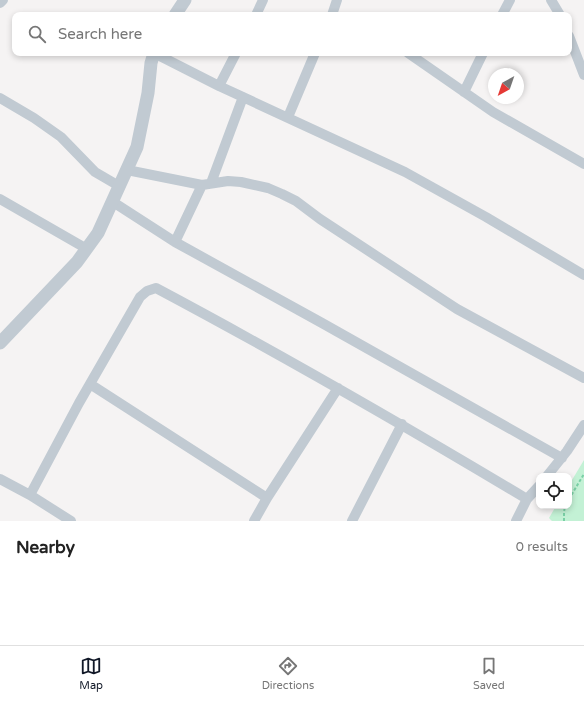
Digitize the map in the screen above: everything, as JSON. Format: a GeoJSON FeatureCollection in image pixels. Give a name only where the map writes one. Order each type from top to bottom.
{"type":"FeatureCollection","features":[{"type":"Feature","properties":{"kind":"street"},"geometry":{"type":"LineString","coordinates":[[177,12],[185,0]]}},
{"type":"Feature","properties":{"kind":"street"},"geometry":{"type":"LineString","coordinates":[[258,12],[264,0]]}},
{"type":"Feature","properties":{"kind":"street"},"geometry":{"type":"LineString","coordinates":[[333,12],[337,0]]}},
{"type":"Feature","properties":{"kind":"street"},"geometry":{"type":"LineString","coordinates":[[504,12],[510,0]]}},
{"type":"Feature","properties":{"kind":"street"},"geometry":{"type":"LineString","coordinates":[[551,0],[558,12]]}},
{"type":"Feature","properties":{"kind":"street"},"geometry":{"type":"LineString","coordinates":[[572,44],[584,75]]}},
{"type":"Feature","properties":{"kind":"street"},"geometry":{"type":"LineString","coordinates":[[0,343],[66,275],[98,234],[137,147],[148,93],[153,56]]}},
{"type":"Feature","properties":{"kind":"street"},"geometry":{"type":"LineString","coordinates":[[160,56],[218,86],[405,172],[584,275]]}},
{"type":"Feature","properties":{"kind":"street"},"geometry":{"type":"LineString","coordinates":[[218,86],[234,56]]}},
{"type":"Feature","properties":{"kind":"street"},"geometry":{"type":"LineString","coordinates":[[288,117],[315,56]]}},
{"type":"Feature","properties":{"kind":"street"},"geometry":{"type":"LineString","coordinates":[[412,56],[493,112],[584,164]]}},
{"type":"Feature","properties":{"kind":"street"},"geometry":{"type":"LineString","coordinates":[[464,92],[482,56]]}},
{"type":"Feature","properties":{"kind":"street"},"geometry":{"type":"LineString","coordinates":[[175,242],[207,184],[243,97]]}},
{"type":"Feature","properties":{"kind":"street"},"geometry":{"type":"LineString","coordinates":[[0,98],[34,118],[61,137],[95,172],[119,186]]}},
{"type":"Feature","properties":{"kind":"street"},"geometry":{"type":"LineString","coordinates":[[126,170],[207,184],[228,181],[241,182],[268,188],[289,198],[457,309],[584,378]]}},
{"type":"Feature","properties":{"kind":"street"},"geometry":{"type":"LineString","coordinates":[[0,199],[87,249]]}},
{"type":"Feature","properties":{"kind":"street"},"geometry":{"type":"LineString","coordinates":[[112,202],[175,242],[562,458]]}},
{"type":"Feature","properties":{"kind":"street"},"geometry":{"type":"LineString","coordinates":[[30,495],[90,384],[140,297],[147,291],[156,288],[256,341],[402,424],[527,499]]}},
{"type":"Feature","properties":{"kind":"street"},"geometry":{"type":"LineString","coordinates":[[90,384],[267,498]]}},
{"type":"Feature","properties":{"kind":"street"},"geometry":{"type":"LineString","coordinates":[[254,521],[267,498],[338,388]]}},
{"type":"Feature","properties":{"kind":"street"},"geometry":{"type":"LineString","coordinates":[[352,521],[402,424]]}},
{"type":"Feature","properties":{"kind":"street"},"geometry":{"type":"LineString","coordinates":[[550,473],[562,458],[584,425]]}},
{"type":"Feature","properties":{"kind":"street"},"geometry":{"type":"LineString","coordinates":[[0,479],[30,495],[71,521]]}},
{"type":"Feature","properties":{"kind":"street"},"geometry":{"type":"LineString","coordinates":[[516,521],[527,499],[536,489]]}},
{"type":"Feature","properties":{"kind":"path"},"geometry":{"type":"LineString","coordinates":[[572,494],[584,474]]}},
{"type":"Feature","properties":{"kind":"path"},"geometry":{"type":"LineString","coordinates":[[564,509],[564,521]]}},
{"type":"Feature","properties":{"kind":"green space"},"geometry":{"type":"Polygon","coordinates":[[[584,460],[584,521],[552,521],[549,518],[554,509],[572,509],[572,480],[584,460]]]}}]}
